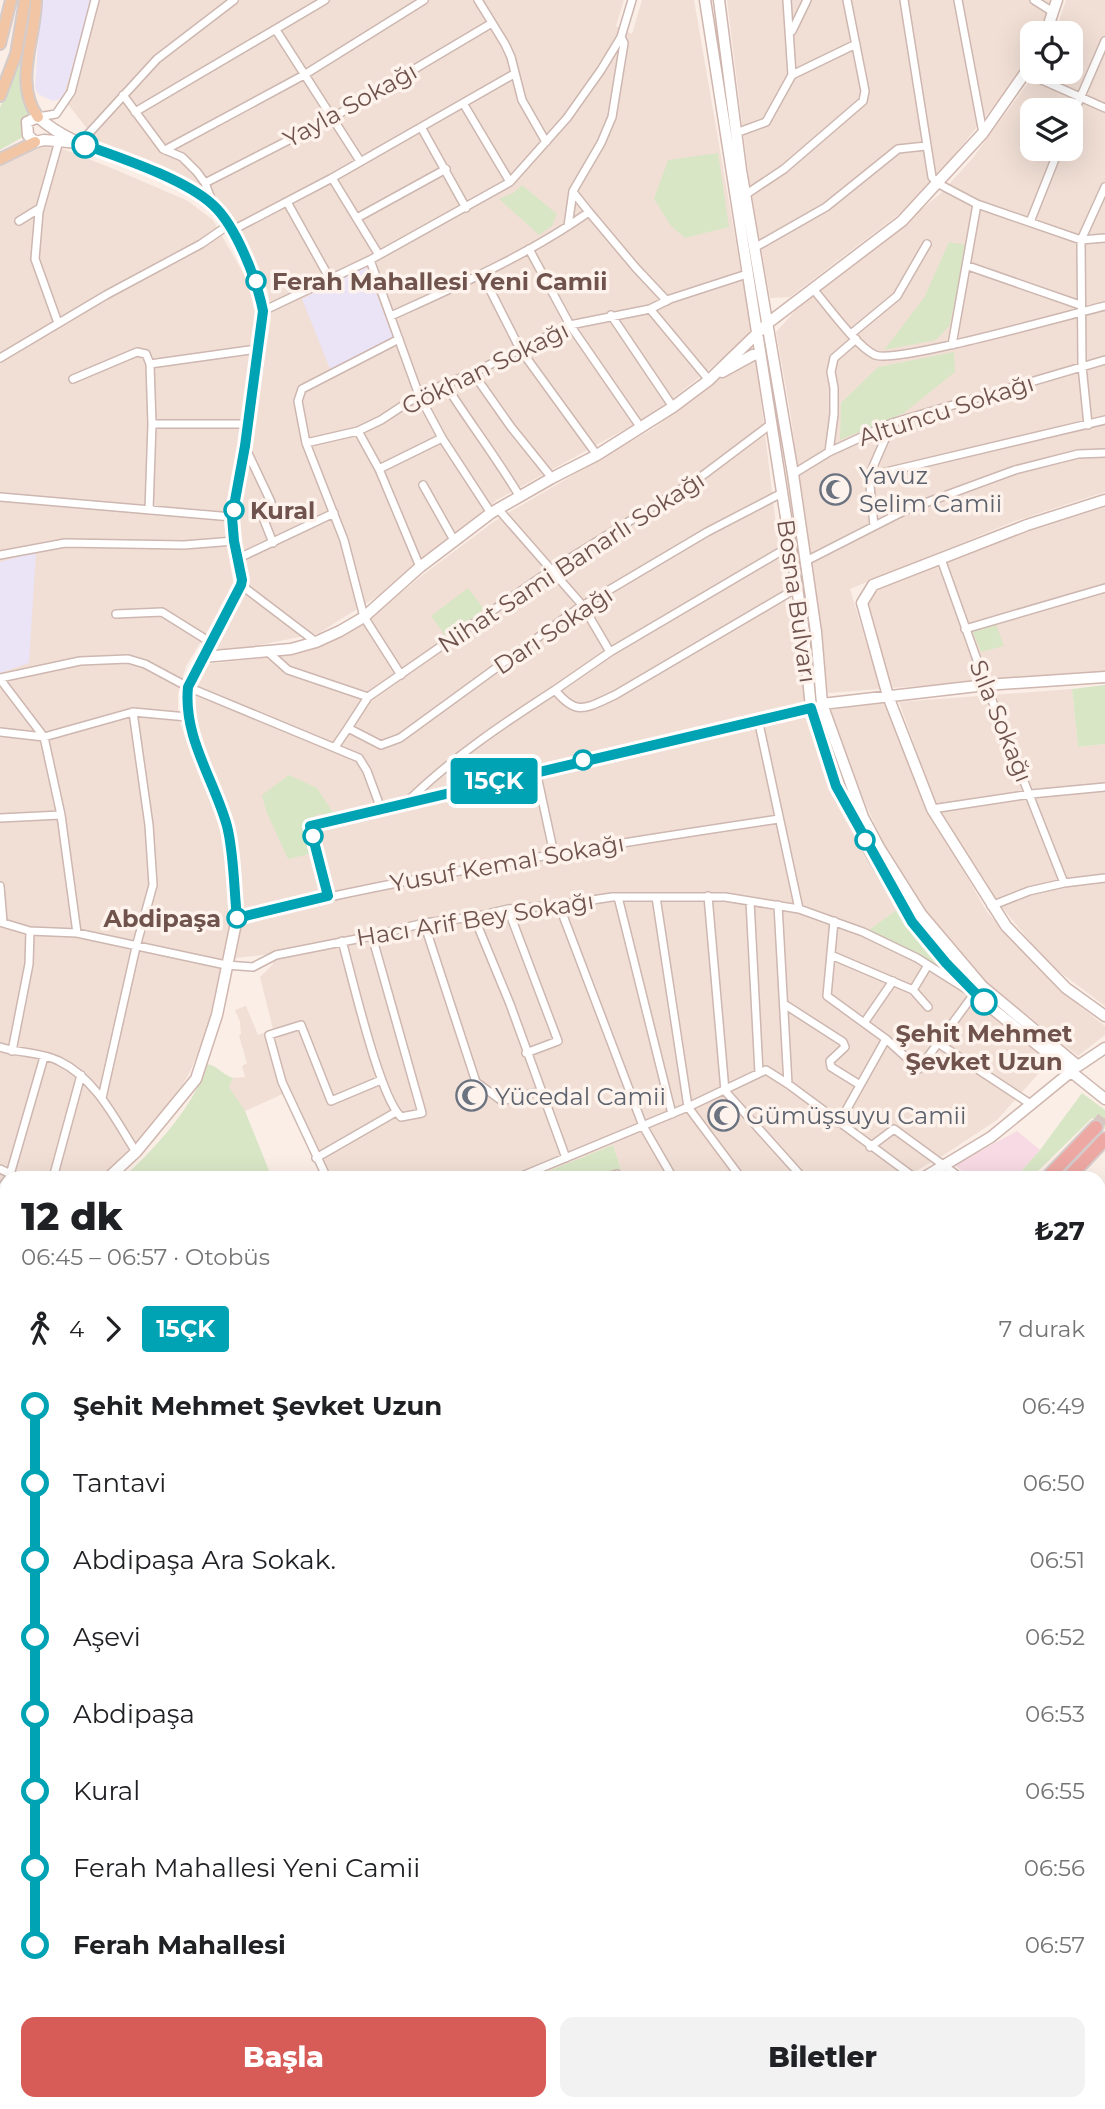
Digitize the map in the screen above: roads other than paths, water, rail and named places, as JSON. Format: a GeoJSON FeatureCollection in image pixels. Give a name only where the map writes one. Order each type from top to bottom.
{"type":"FeatureCollection","features":[{"type":"Feature","properties":{"kind":"highway"},"geometry":{"type":"LineString","coordinates":[[1054,1171],[1096,1127]]}},
{"type":"Feature","properties":{"kind":"highway"},"geometry":{"type":"LineString","coordinates":[[1075,1171],[1105,1139]]}},
{"type":"Feature","properties":{"kind":"main road"},"geometry":{"type":"LineString","coordinates":[[0,44],[11,0]]}},
{"type":"Feature","properties":{"kind":"main road"},"geometry":{"type":"LineString","coordinates":[[0,96],[16,54],[25,0]]}},
{"type":"Feature","properties":{"kind":"main road"},"geometry":{"type":"LineString","coordinates":[[36,0],[27,81],[31,108],[38,117]]}},
{"type":"Feature","properties":{"kind":"main road"},"geometry":{"type":"LineString","coordinates":[[0,159],[34,142]]}},
{"type":"Feature","properties":{"kind":"street"},"geometry":{"type":"LineString","coordinates":[[80,143],[34,142],[26,127],[27,122],[38,117],[56,114],[71,92],[95,0]]}},
{"type":"Feature","properties":{"kind":"street"},"geometry":{"type":"LineString","coordinates":[[80,143],[157,59],[234,0]]}},
{"type":"Feature","properties":{"kind":"street"},"geometry":{"type":"LineString","coordinates":[[135,112],[325,0]]}},
{"type":"Feature","properties":{"kind":"street"},"geometry":{"type":"LineString","coordinates":[[164,150],[303,75],[424,0]]}},
{"type":"Feature","properties":{"kind":"street"},"geometry":{"type":"LineString","coordinates":[[478,0],[511,57],[523,100],[546,142]]}},
{"type":"Feature","properties":{"kind":"street"},"geometry":{"type":"LineString","coordinates":[[263,311],[370,260],[510,182],[567,118],[601,70],[621,37],[632,0]]}},
{"type":"Feature","properties":{"kind":"street","name":"Bosna Bulvarı"},"geometry":{"type":"LineString","coordinates":[[705,0],[797,588],[811,708],[836,786],[872,855],[912,922],[974,994],[1075,1069]]}},
{"type":"Feature","properties":{"kind":"street","name":"Bosna Bulvarı"},"geometry":{"type":"LineString","coordinates":[[719,0],[745,195],[806,561],[822,705],[863,817],[920,914],[982,986],[1105,1099]]}},
{"type":"Feature","properties":{"kind":"street"},"geometry":{"type":"LineString","coordinates":[[736,133],[766,122],[792,75],[787,0]]}},
{"type":"Feature","properties":{"kind":"street"},"geometry":{"type":"LineString","coordinates":[[790,33],[807,0]]}},
{"type":"Feature","properties":{"kind":"street"},"geometry":{"type":"LineString","coordinates":[[745,195],[784,169],[863,101],[865,91],[847,0]]}},
{"type":"Feature","properties":{"kind":"street"},"geometry":{"type":"LineString","coordinates":[[904,0],[926,146],[932,177],[937,183],[977,204],[1081,240],[1105,238]]}},
{"type":"Feature","properties":{"kind":"street"},"geometry":{"type":"LineString","coordinates":[[958,0],[983,133]]}},
{"type":"Feature","properties":{"kind":"street"},"geometry":{"type":"LineString","coordinates":[[1034,0],[1053,12]]}},
{"type":"Feature","properties":{"kind":"street"},"geometry":{"type":"LineString","coordinates":[[1050,21],[1057,0]]}},
{"type":"Feature","properties":{"kind":"street","name":"Yayla Sokağı"},"geometry":{"type":"LineString","coordinates":[[205,183],[332,118],[492,23]]}},
{"type":"Feature","properties":{"kind":"street"},"geometry":{"type":"LineString","coordinates":[[276,30],[360,161]]}},
{"type":"Feature","properties":{"kind":"street"},"geometry":{"type":"LineString","coordinates":[[568,226],[573,191],[601,143],[611,117],[624,43],[621,37]]}},
{"type":"Feature","properties":{"kind":"street"},"geometry":{"type":"LineString","coordinates":[[1056,84],[1079,98],[1105,41]]}},
{"type":"Feature","properties":{"kind":"street"},"geometry":{"type":"LineString","coordinates":[[792,75],[856,44]]}},
{"type":"Feature","properties":{"kind":"street"},"geometry":{"type":"LineString","coordinates":[[0,358],[229,228],[332,178],[514,74]]}},
{"type":"Feature","properties":{"kind":"street"},"geometry":{"type":"LineString","coordinates":[[203,657],[268,652],[316,642],[364,617],[421,567],[495,512],[597,455],[673,407],[709,380],[768,323],[902,221],[983,133],[1020,81]]}},
{"type":"Feature","properties":{"kind":"street"},"geometry":{"type":"LineString","coordinates":[[116,1171],[136,1152],[196,1079],[217,1015],[237,918],[228,828],[187,717],[188,687],[241,585],[232,517],[245,446],[263,311],[259,290],[249,264],[213,205],[205,183],[182,156],[164,150],[123,95]]}},
{"type":"Feature","properties":{"kind":"street"},"geometry":{"type":"LineString","coordinates":[[1083,100],[1105,108]]}},
{"type":"Feature","properties":{"kind":"street"},"geometry":{"type":"LineString","coordinates":[[463,103],[510,182]]}},
{"type":"Feature","properties":{"kind":"street"},"geometry":{"type":"LineString","coordinates":[[38,117],[52,129],[80,143],[144,167],[193,191],[213,205]]}},
{"type":"Feature","properties":{"kind":"street"},"geometry":{"type":"LineString","coordinates":[[421,127],[466,208]]}},
{"type":"Feature","properties":{"kind":"street"},"geometry":{"type":"LineString","coordinates":[[58,323],[35,259],[40,208],[59,141]]}},
{"type":"Feature","properties":{"kind":"street"},"geometry":{"type":"LineString","coordinates":[[754,248],[826,207],[898,149],[926,146]]}},
{"type":"Feature","properties":{"kind":"street"},"geometry":{"type":"LineString","coordinates":[[1030,222],[1054,161]]}},
{"type":"Feature","properties":{"kind":"street"},"geometry":{"type":"LineString","coordinates":[[357,218],[446,170]]}},
{"type":"Feature","properties":{"kind":"street"},"geometry":{"type":"LineString","coordinates":[[332,178],[379,255]]}},
{"type":"Feature","properties":{"kind":"street"},"geometry":{"type":"LineString","coordinates":[[1088,425],[1082,366],[1081,240],[1105,187]]}},
{"type":"Feature","properties":{"kind":"street"},"geometry":{"type":"LineString","coordinates":[[573,191],[636,268],[667,301]]}},
{"type":"Feature","properties":{"kind":"street"},"geometry":{"type":"LineString","coordinates":[[287,202],[330,279]]}},
{"type":"Feature","properties":{"kind":"street"},"geometry":{"type":"LineString","coordinates":[[952,345],[977,204]]}},
{"type":"Feature","properties":{"kind":"street"},"geometry":{"type":"LineString","coordinates":[[19,221],[40,208]]}},
{"type":"Feature","properties":{"kind":"street"},"geometry":{"type":"LineString","coordinates":[[391,316],[482,274],[589,212]]}},
{"type":"Feature","properties":{"kind":"street"},"geometry":{"type":"LineString","coordinates":[[829,452],[834,414],[831,372],[834,358],[897,296],[927,244]]}},
{"type":"Feature","properties":{"kind":"street"},"geometry":{"type":"LineString","coordinates":[[529,249],[570,325],[641,428]]}},
{"type":"Feature","properties":{"kind":"street"},"geometry":{"type":"LineString","coordinates":[[370,260],[419,395],[442,438],[495,512],[583,606],[610,652]]}},
{"type":"Feature","properties":{"kind":"street"},"geometry":{"type":"LineString","coordinates":[[968,266],[1080,308]]}},
{"type":"Feature","properties":{"kind":"street"},"geometry":{"type":"LineString","coordinates":[[482,274],[520,349],[597,455]]}},
{"type":"Feature","properties":{"kind":"street","name":"Gökhan Sokağı"},"geometry":{"type":"LineString","coordinates":[[306,443],[358,431],[381,420],[419,395],[474,373],[570,325],[650,309],[702,291],[710,285],[717,286],[747,274]]}},
{"type":"Feature","properties":{"kind":"street"},"geometry":{"type":"LineString","coordinates":[[813,289],[872,354],[884,358],[952,345],[1080,308],[1105,306]]}},
{"type":"Feature","properties":{"kind":"street"},"geometry":{"type":"LineString","coordinates":[[751,299],[768,323]]}},
{"type":"Feature","properties":{"kind":"street"},"geometry":{"type":"LineString","coordinates":[[650,309],[709,380]]}},
{"type":"Feature","properties":{"kind":"street"},"geometry":{"type":"LineString","coordinates":[[611,315],[673,407]]}},
{"type":"Feature","properties":{"kind":"street"},"geometry":{"type":"LineString","coordinates":[[399,339],[302,389],[299,401],[306,443],[346,547],[364,617],[401,675]]}},
{"type":"Feature","properties":{"kind":"street"},"geometry":{"type":"LineString","coordinates":[[150,364],[257,349]]}},
{"type":"Feature","properties":{"kind":"street"},"geometry":{"type":"LineString","coordinates":[[73,379],[138,352],[146,354],[150,364],[152,424],[149,510]]}},
{"type":"Feature","properties":{"kind":"street"},"geometry":{"type":"LineString","coordinates":[[709,380],[753,355],[760,354]]}},
{"type":"Feature","properties":{"kind":"street","name":"Altuncu Sokağı"},"geometry":{"type":"LineString","coordinates":[[793,474],[829,452],[892,423],[1105,360]]}},
{"type":"Feature","properties":{"kind":"street"},"geometry":{"type":"LineString","coordinates":[[474,373],[511,427],[552,478]]}},
{"type":"Feature","properties":{"kind":"street"},"geometry":{"type":"LineString","coordinates":[[445,384],[495,455],[520,497]]}},
{"type":"Feature","properties":{"kind":"street"},"geometry":{"type":"LineString","coordinates":[[869,476],[1105,420]]}},
{"type":"Feature","properties":{"kind":"street"},"geometry":{"type":"LineString","coordinates":[[874,526],[869,476],[892,423]]}},
{"type":"Feature","properties":{"kind":"street"},"geometry":{"type":"LineString","coordinates":[[152,424],[247,424]]}},
{"type":"Feature","properties":{"kind":"street","name":"Nihat Sami Banarlı Sokağı"},"geometry":{"type":"LineString","coordinates":[[348,728],[368,697],[551,570],[702,476],[771,424]]}},
{"type":"Feature","properties":{"kind":"street"},"geometry":{"type":"LineString","coordinates":[[358,431],[379,469],[421,567]]}},
{"type":"Feature","properties":{"kind":"street"},"geometry":{"type":"LineString","coordinates":[[379,469],[442,438]]}},
{"type":"Feature","properties":{"kind":"street"},"geometry":{"type":"LineString","coordinates":[[245,446],[271,502],[262,515],[273,543]]}},
{"type":"Feature","properties":{"kind":"street"},"geometry":{"type":"LineString","coordinates":[[806,561],[906,510],[1015,470],[1078,454],[1105,453]]}},
{"type":"Feature","properties":{"kind":"street"},"geometry":{"type":"LineString","coordinates":[[423,485],[455,542]]}},
{"type":"Feature","properties":{"kind":"street","name":"Darı Sokağı"},"geometry":{"type":"LineString","coordinates":[[348,728],[381,745],[400,738],[583,606],[707,532],[782,493]]}},
{"type":"Feature","properties":{"kind":"street"},"geometry":{"type":"LineString","coordinates":[[0,497],[232,517]]}},
{"type":"Feature","properties":{"kind":"street"},"geometry":{"type":"LineString","coordinates":[[1105,500],[1027,525],[873,585],[862,603],[888,696],[932,809],[1006,926],[1066,988],[1105,1016]]}},
{"type":"Feature","properties":{"kind":"street"},"geometry":{"type":"LineString","coordinates":[[237,559],[334,513]]}},
{"type":"Feature","properties":{"kind":"street"},"geometry":{"type":"LineString","coordinates":[[0,555],[65,543],[184,544],[234,541]]}},
{"type":"Feature","properties":{"kind":"street"},"geometry":{"type":"LineString","coordinates":[[409,801],[431,779],[491,732],[610,652],[790,546]]}},
{"type":"Feature","properties":{"kind":"street","name":"Sıla Sokağı"},"geometry":{"type":"LineString","coordinates":[[941,559],[986,685],[1064,883]]}},
{"type":"Feature","properties":{"kind":"street"},"geometry":{"type":"LineString","coordinates":[[241,585],[316,642]]}},
{"type":"Feature","properties":{"kind":"street"},"geometry":{"type":"LineString","coordinates":[[555,690],[568,706],[578,708],[603,700],[797,588]]}},
{"type":"Feature","properties":{"kind":"street"},"geometry":{"type":"LineString","coordinates":[[965,629],[1105,588]]}},
{"type":"Feature","properties":{"kind":"street"},"geometry":{"type":"LineString","coordinates":[[116,614],[162,612],[210,642]]}},
{"type":"Feature","properties":{"kind":"street"},"geometry":{"type":"LineString","coordinates":[[268,652],[288,670],[368,697]]}},
{"type":"Feature","properties":{"kind":"street"},"geometry":{"type":"LineString","coordinates":[[77,933],[61,815],[44,737],[0,679],[80,661],[128,659],[162,671],[188,687],[359,758],[381,809]]}},
{"type":"Feature","properties":{"kind":"street"},"geometry":{"type":"LineString","coordinates":[[328,896],[310,826],[822,705],[986,685],[1105,677]]}},
{"type":"Feature","properties":{"kind":"street"},"geometry":{"type":"LineString","coordinates":[[0,732],[44,737],[133,712],[187,717]]}},
{"type":"Feature","properties":{"kind":"street"},"geometry":{"type":"LineString","coordinates":[[102,1098],[136,947],[150,901],[154,870],[133,712]]}},
{"type":"Feature","properties":{"kind":"street"},"geometry":{"type":"LineString","coordinates":[[758,719],[799,909]]}},
{"type":"Feature","properties":{"kind":"street"},"geometry":{"type":"LineString","coordinates":[[335,747],[348,728]]}},
{"type":"Feature","properties":{"kind":"street"},"geometry":{"type":"LineString","coordinates":[[536,771],[554,854]]}},
{"type":"Feature","properties":{"kind":"street"},"geometry":{"type":"LineString","coordinates":[[932,809],[1031,794],[1105,787]]}},
{"type":"Feature","properties":{"kind":"street"},"geometry":{"type":"LineString","coordinates":[[0,818],[61,815]]}},
{"type":"Feature","properties":{"kind":"street","name":"Yusuf Kemal Sokağı"},"geometry":{"type":"LineString","coordinates":[[237,918],[328,896],[612,843],[779,819]]}},
{"type":"Feature","properties":{"kind":"street"},"geometry":{"type":"LineString","coordinates":[[991,906],[1029,891],[1105,878]]}},
{"type":"Feature","properties":{"kind":"street"},"geometry":{"type":"LineString","coordinates":[[0,886],[2,922],[30,931],[77,933],[226,965]]}},
{"type":"Feature","properties":{"kind":"street"},"geometry":{"type":"LineString","coordinates":[[708,896],[725,1091],[797,1171]]}},
{"type":"Feature","properties":{"kind":"street","name":"Hacı Arif Bey Sokağı"},"geometry":{"type":"LineString","coordinates":[[226,965],[253,967],[276,956],[424,923],[474,918],[508,909],[618,897],[708,896],[799,909],[834,921],[917,958],[974,994]]}},
{"type":"Feature","properties":{"kind":"street"},"geometry":{"type":"LineString","coordinates":[[618,897],[672,1114]]}},
{"type":"Feature","properties":{"kind":"street"},"geometry":{"type":"LineString","coordinates":[[656,897],[688,1107],[736,1171]]}},
{"type":"Feature","properties":{"kind":"street"},"geometry":{"type":"LineString","coordinates":[[750,901],[760,1073]]}},
{"type":"Feature","properties":{"kind":"street"},"geometry":{"type":"LineString","coordinates":[[559,905],[643,1126],[669,1171]]}},
{"type":"Feature","properties":{"kind":"street"},"geometry":{"type":"LineString","coordinates":[[778,905],[788,1084]]}},
{"type":"Feature","properties":{"kind":"street"},"geometry":{"type":"LineString","coordinates":[[508,909],[558,1041],[526,1053]]}},
{"type":"Feature","properties":{"kind":"street"},"geometry":{"type":"LineString","coordinates":[[474,918],[510,1004],[566,1158]]}},
{"type":"Feature","properties":{"kind":"street"},"geometry":{"type":"LineString","coordinates":[[834,921],[827,996],[886,1039],[919,1069],[974,994]]}},
{"type":"Feature","properties":{"kind":"street"},"geometry":{"type":"LineString","coordinates":[[424,923],[476,1082],[502,1101],[541,1091]]}},
{"type":"Feature","properties":{"kind":"street"},"geometry":{"type":"LineString","coordinates":[[12,1051],[29,964],[30,931]]}},
{"type":"Feature","properties":{"kind":"street"},"geometry":{"type":"LineString","coordinates":[[342,941],[381,1080],[396,1112],[401,1116],[422,1113],[372,936]]}},
{"type":"Feature","properties":{"kind":"street"},"geometry":{"type":"LineString","coordinates":[[831,956],[913,990],[928,1007]]}},
{"type":"Feature","properties":{"kind":"street"},"geometry":{"type":"LineString","coordinates":[[913,990],[928,965]]}},
{"type":"Feature","properties":{"kind":"street"},"geometry":{"type":"LineString","coordinates":[[864,1023],[893,981]]}},
{"type":"Feature","properties":{"kind":"street"},"geometry":{"type":"LineString","coordinates":[[784,1004],[843,1042],[845,1047],[830,1061],[831,1067],[860,1085]]}},
{"type":"Feature","properties":{"kind":"street"},"geometry":{"type":"LineString","coordinates":[[323,1171],[282,1082],[269,1035],[301,1025],[331,1101],[381,1080]]}},
{"type":"Feature","properties":{"kind":"street"},"geometry":{"type":"LineString","coordinates":[[839,1123],[886,1039]]}},
{"type":"Feature","properties":{"kind":"street"},"geometry":{"type":"LineString","coordinates":[[938,1043],[1032,1105]]}},
{"type":"Feature","properties":{"kind":"street"},"geometry":{"type":"LineString","coordinates":[[0,1047],[58,1060],[81,1075],[102,1098],[136,1152]]}},
{"type":"Feature","properties":{"kind":"street"},"geometry":{"type":"LineString","coordinates":[[934,1171],[991,1137],[1105,1048]]}},
{"type":"Feature","properties":{"kind":"street"},"geometry":{"type":"LineString","coordinates":[[13,1171],[44,1057]]}},
{"type":"Feature","properties":{"kind":"street"},"geometry":{"type":"LineString","coordinates":[[534,1171],[725,1091],[766,1070],[905,1171]]}},
{"type":"Feature","properties":{"kind":"street"},"geometry":{"type":"LineString","coordinates":[[55,1171],[81,1075]]}},
{"type":"Feature","properties":{"kind":"street"},"geometry":{"type":"LineString","coordinates":[[316,1158],[396,1112]]}},
{"type":"Feature","properties":{"kind":"street"},"geometry":{"type":"LineString","coordinates":[[870,1147],[894,1129],[952,1171]]}},
{"type":"Feature","properties":{"kind":"tunnel"},"geometry":{"type":"LineString","coordinates":[[1096,1127],[1105,1114]]}},
{"type":"Feature","properties":{"kind":"place","name":"Ferah Mahallesi Yeni Camii"},"geometry":{"type":"Point","coordinates":[256,281]}},
{"type":"Feature","properties":{"kind":"place","name":"Yavuz Selim Camii"},"geometry":{"type":"Point","coordinates":[836,489]}},
{"type":"Feature","properties":{"kind":"place","name":"Kural"},"geometry":{"type":"Point","coordinates":[234,510]}},
{"type":"Feature","properties":{"kind":"place","name":"Abdipaşa"},"geometry":{"type":"Point","coordinates":[237,918]}},
{"type":"Feature","properties":{"kind":"place","name":"Şehit Mehmet Şevket Uzun"},"geometry":{"type":"Point","coordinates":[984,1002]}},
{"type":"Feature","properties":{"kind":"place","name":"Yücedal Camii"},"geometry":{"type":"Point","coordinates":[472,1096]}},
{"type":"Feature","properties":{"kind":"place","name":"Gümüşsuyu Camii"},"geometry":{"type":"Point","coordinates":[723,1115]}}]}
